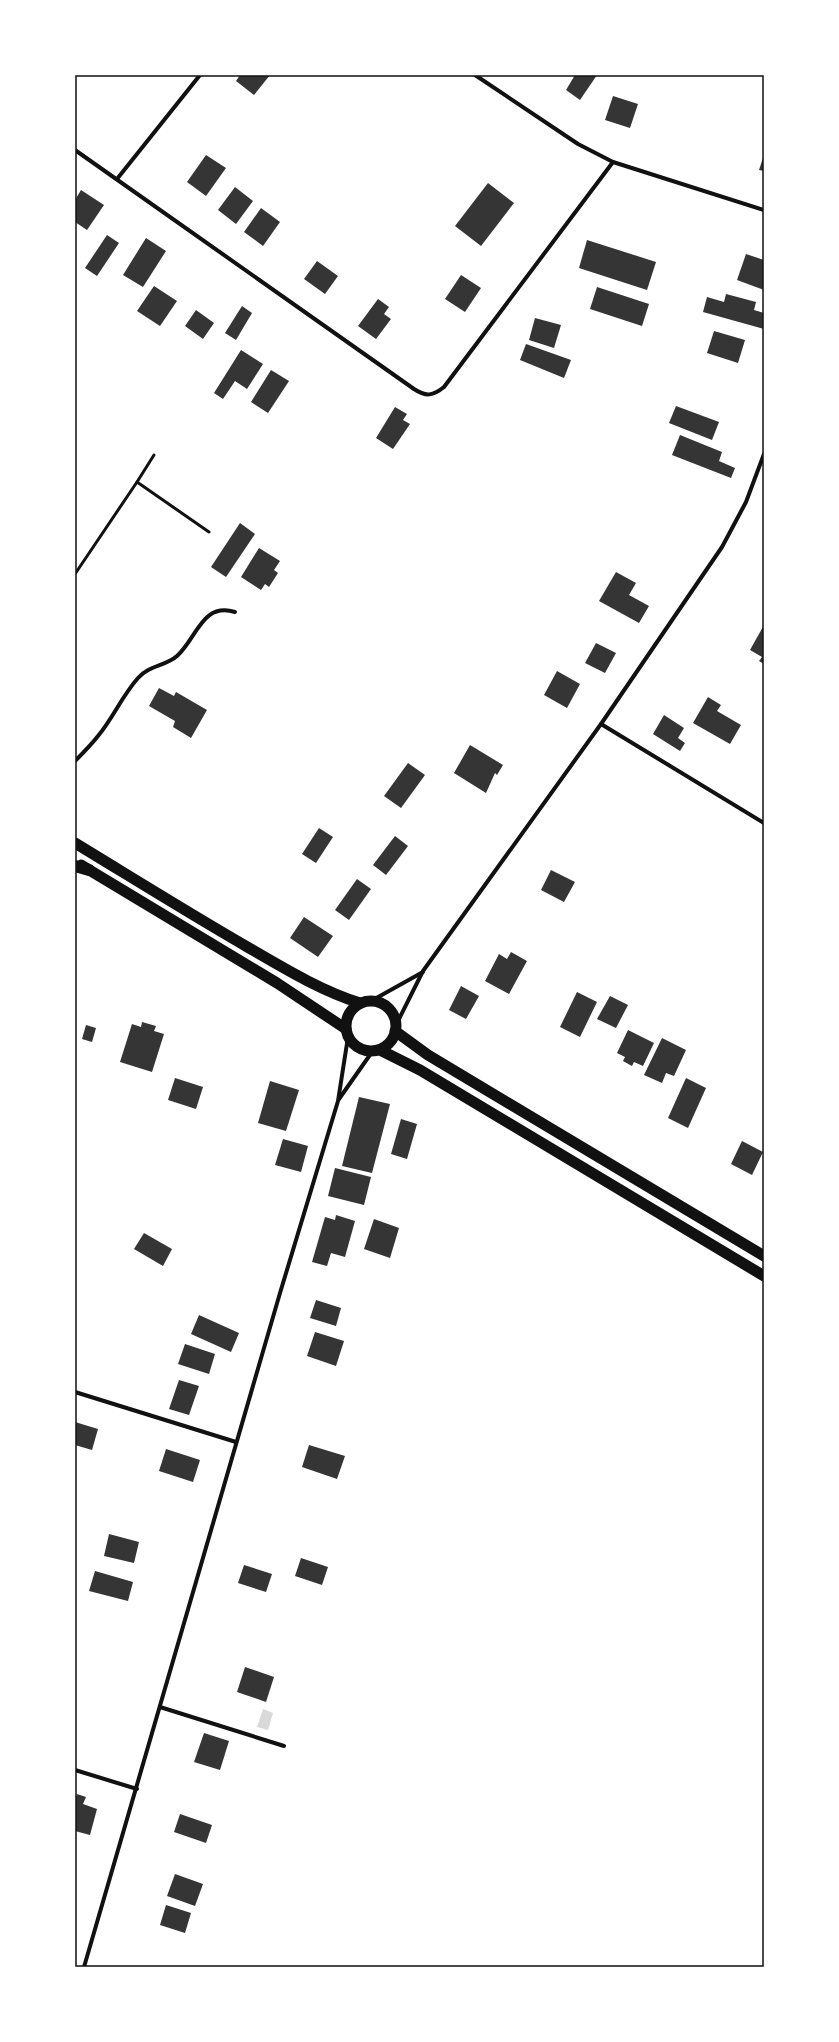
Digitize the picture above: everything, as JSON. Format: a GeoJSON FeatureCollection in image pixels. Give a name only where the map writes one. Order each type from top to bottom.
{"type":"FeatureCollection","features":[{"type":"Feature","properties":{"kind":"highway"},"geometry":{"type":"LineString","coordinates":[[75,843],[174,904],[286,969],[326,990],[366,1002],[380,1003],[388,1008],[393,1016],[396,1028],[428,1055],[764,1256]]}},
{"type":"Feature","properties":{"kind":"highway"},"geometry":{"type":"LineString","coordinates":[[75,861],[277,983],[347,1033],[358,1048],[376,1051],[420,1070],[764,1276]]}},
{"type":"Feature","properties":{"kind":"highway"},"geometry":{"type":"LineString","coordinates":[[75,866],[89,870]]}},
{"type":"Feature","properties":{"kind":"highway"},"geometry":{"type":"LineString","coordinates":[[347,1033],[348,1014],[366,1002]]}},
{"type":"Feature","properties":{"kind":"highway"},"geometry":{"type":"LineString","coordinates":[[376,1051],[389,1043],[396,1028]]}},
{"type":"Feature","properties":{"kind":"street"},"geometry":{"type":"LineString","coordinates":[[117,180],[200,75]]}},
{"type":"Feature","properties":{"kind":"street"},"geometry":{"type":"LineString","coordinates":[[475,75],[578,144],[613,162],[764,210]]}},
{"type":"Feature","properties":{"kind":"street"},"geometry":{"type":"LineString","coordinates":[[75,150],[414,389],[429,395],[436,393],[444,387],[613,162]]}},
{"type":"Feature","properties":{"kind":"street"},"geometry":{"type":"LineString","coordinates":[[396,1028],[423,971],[601,724],[722,547],[746,502],[764,454]]}},
{"type":"Feature","properties":{"kind":"street"},"geometry":{"type":"LineString","coordinates":[[75,761],[99,736],[139,677],[148,669],[176,657],[209,615],[217,610],[235,612]]}},
{"type":"Feature","properties":{"kind":"street"},"geometry":{"type":"LineString","coordinates":[[601,724],[764,823]]}},
{"type":"Feature","properties":{"kind":"street"},"geometry":{"type":"LineString","coordinates":[[366,1002],[423,971]]}},
{"type":"Feature","properties":{"kind":"street"},"geometry":{"type":"LineString","coordinates":[[84,1967],[236,1442],[338,1101],[347,1033]]}},
{"type":"Feature","properties":{"kind":"street"},"geometry":{"type":"LineString","coordinates":[[338,1101],[376,1051]]}},
{"type":"Feature","properties":{"kind":"street"},"geometry":{"type":"LineString","coordinates":[[75,1392],[236,1442]]}},
{"type":"Feature","properties":{"kind":"street"},"geometry":{"type":"LineString","coordinates":[[160,1707],[284,1746]]}},
{"type":"Feature","properties":{"kind":"street"},"geometry":{"type":"LineString","coordinates":[[75,1770],[137,1788]]}},
{"type":"Feature","properties":{"kind":"lane"},"geometry":{"type":"LineString","coordinates":[[75,574],[154,455]]}},
{"type":"Feature","properties":{"kind":"lane"},"geometry":{"type":"LineString","coordinates":[[137,482],[209,532]]}},
{"type":"Feature","properties":{"kind":"shaded area"},"geometry":{"type":"Polygon","coordinates":[[[263,1709],[273,1713],[268,1730],[257,1727],[263,1709]]]}},
{"type":"Feature","properties":{"kind":"building"},"geometry":{"type":"Polygon","coordinates":[[[240,75],[270,75],[254,95],[236,81],[240,75]]]}},
{"type":"Feature","properties":{"kind":"building"},"geometry":{"type":"Polygon","coordinates":[[[575,75],[597,75],[580,100],[566,90],[575,75]]]}},
{"type":"Feature","properties":{"kind":"building"},"geometry":{"type":"Polygon","coordinates":[[[613,96],[638,104],[630,128],[605,120],[613,96]]]}},
{"type":"Feature","properties":{"kind":"building"},"geometry":{"type":"Polygon","coordinates":[[[206,155],[226,168],[206,196],[187,182],[206,155]]]}},
{"type":"Feature","properties":{"kind":"building"},"geometry":{"type":"Polygon","coordinates":[[[764,155],[764,171],[759,170],[764,155]]]}},
{"type":"Feature","properties":{"kind":"building"},"geometry":{"type":"Polygon","coordinates":[[[488,183],[514,203],[481,246],[455,226],[488,183]]]}},
{"type":"Feature","properties":{"kind":"building"},"geometry":{"type":"Polygon","coordinates":[[[235,187],[253,201],[236,224],[218,210],[235,187]]]}},
{"type":"Feature","properties":{"kind":"building"},"geometry":{"type":"Polygon","coordinates":[[[81,190],[104,205],[87,230],[75,222],[75,200],[81,190]]]}},
{"type":"Feature","properties":{"kind":"building"},"geometry":{"type":"Polygon","coordinates":[[[261,208],[280,222],[263,246],[244,232],[261,208]]]}},
{"type":"Feature","properties":{"kind":"building"},"geometry":{"type":"Polygon","coordinates":[[[107,235],[119,243],[97,276],[85,268],[107,235]]]}},
{"type":"Feature","properties":{"kind":"building"},"geometry":{"type":"Polygon","coordinates":[[[146,238],[166,251],[143,287],[123,275],[146,238]]]}},
{"type":"Feature","properties":{"kind":"building"},"geometry":{"type":"Polygon","coordinates":[[[587,240],[656,262],[647,290],[579,268],[587,240]]]}},
{"type":"Feature","properties":{"kind":"building"},"geometry":{"type":"Polygon","coordinates":[[[746,254],[764,260],[764,290],[737,280],[746,254]]]}},
{"type":"Feature","properties":{"kind":"building"},"geometry":{"type":"Polygon","coordinates":[[[317,261],[338,276],[325,294],[304,279],[317,261]]]}},
{"type":"Feature","properties":{"kind":"building"},"geometry":{"type":"Polygon","coordinates":[[[461,275],[481,288],[465,312],[445,299],[461,275]]]}},
{"type":"Feature","properties":{"kind":"building"},"geometry":{"type":"Polygon","coordinates":[[[154,286],[177,301],[160,326],[137,311],[154,286]]]}},
{"type":"Feature","properties":{"kind":"building"},"geometry":{"type":"Polygon","coordinates":[[[597,287],[649,304],[642,326],[590,309],[597,287]]]}},
{"type":"Feature","properties":{"kind":"building"},"geometry":{"type":"Polygon","coordinates":[[[726,294],[756,302],[754,310],[764,313],[764,329],[703,312],[707,297],[724,302],[726,294]]]}},
{"type":"Feature","properties":{"kind":"building"},"geometry":{"type":"Polygon","coordinates":[[[378,299],[389,307],[384,314],[391,319],[376,339],[358,326],[378,299]]]}},
{"type":"Feature","properties":{"kind":"building"},"geometry":{"type":"Polygon","coordinates":[[[242,306],[252,313],[236,340],[225,333],[242,306]]]}},
{"type":"Feature","properties":{"kind":"building"},"geometry":{"type":"Polygon","coordinates":[[[196,310],[214,323],[203,339],[185,326],[196,310]]]}},
{"type":"Feature","properties":{"kind":"building"},"geometry":{"type":"Polygon","coordinates":[[[535,318],[561,325],[554,348],[529,340],[535,318]]]}},
{"type":"Feature","properties":{"kind":"building"},"geometry":{"type":"Polygon","coordinates":[[[714,331],[745,340],[738,363],[707,353],[714,331]]]}},
{"type":"Feature","properties":{"kind":"building"},"geometry":{"type":"Polygon","coordinates":[[[526,344],[571,360],[564,378],[520,360],[526,344]]]}},
{"type":"Feature","properties":{"kind":"building"},"geometry":{"type":"Polygon","coordinates":[[[241,350],[263,364],[247,389],[235,381],[223,399],[214,393],[241,350]]]}},
{"type":"Feature","properties":{"kind":"building"},"geometry":{"type":"Polygon","coordinates":[[[271,370],[289,381],[268,413],[251,402],[271,370]]]}},
{"type":"Feature","properties":{"kind":"building"},"geometry":{"type":"Polygon","coordinates":[[[676,406],[719,422],[712,440],[669,423],[676,406]]]}},
{"type":"Feature","properties":{"kind":"building"},"geometry":{"type":"Polygon","coordinates":[[[395,407],[407,414],[403,420],[410,424],[393,449],[376,438],[395,407]]]}},
{"type":"Feature","properties":{"kind":"building"},"geometry":{"type":"Polygon","coordinates":[[[680,435],[722,452],[719,461],[735,468],[731,478],[672,455],[680,435]]]}},
{"type":"Feature","properties":{"kind":"building"},"geometry":{"type":"Polygon","coordinates":[[[240,523],[255,534],[226,577],[211,567],[240,523]]]}},
{"type":"Feature","properties":{"kind":"building"},"geometry":{"type":"Polygon","coordinates":[[[259,548],[280,561],[274,570],[278,573],[269,587],[265,584],[261,590],[241,577],[259,548]]]}},
{"type":"Feature","properties":{"kind":"building"},"geometry":{"type":"Polygon","coordinates":[[[616,572],[636,583],[629,595],[649,606],[639,623],[599,601],[616,572]]]}},
{"type":"Feature","properties":{"kind":"building"},"geometry":{"type":"Polygon","coordinates":[[[764,625],[764,664],[759,661],[762,657],[750,650],[764,625]]]}},
{"type":"Feature","properties":{"kind":"building"},"geometry":{"type":"Polygon","coordinates":[[[596,643],[616,653],[605,673],[585,663],[596,643]]]}},
{"type":"Feature","properties":{"kind":"building"},"geometry":{"type":"Polygon","coordinates":[[[557,671],[580,684],[567,708],[544,695],[557,671]]]}},
{"type":"Feature","properties":{"kind":"building"},"geometry":{"type":"Polygon","coordinates":[[[159,688],[174,696],[176,692],[207,710],[191,738],[173,727],[175,721],[149,706],[159,688]]]}},
{"type":"Feature","properties":{"kind":"building"},"geometry":{"type":"Polygon","coordinates":[[[708,697],[721,705],[717,711],[741,725],[730,744],[693,723],[708,697]]]}},
{"type":"Feature","properties":{"kind":"building"},"geometry":{"type":"Polygon","coordinates":[[[664,715],[684,728],[678,738],[685,743],[680,751],[653,734],[664,715]]]}},
{"type":"Feature","properties":{"kind":"building"},"geometry":{"type":"Polygon","coordinates":[[[470,745],[503,765],[497,775],[495,773],[486,793],[454,773],[470,745]]]}},
{"type":"Feature","properties":{"kind":"building"},"geometry":{"type":"Polygon","coordinates":[[[408,763],[425,775],[401,808],[384,796],[408,763]]]}},
{"type":"Feature","properties":{"kind":"building"},"geometry":{"type":"Polygon","coordinates":[[[319,828],[333,837],[316,863],[302,854],[319,828]]]}},
{"type":"Feature","properties":{"kind":"building"},"geometry":{"type":"Polygon","coordinates":[[[395,836],[408,846],[386,875],[373,865],[395,836]]]}},
{"type":"Feature","properties":{"kind":"building"},"geometry":{"type":"Polygon","coordinates":[[[551,870],[575,882],[564,902],[541,890],[551,870]]]}},
{"type":"Feature","properties":{"kind":"building"},"geometry":{"type":"Polygon","coordinates":[[[357,879],[371,889],[349,920],[335,910],[357,879]]]}},
{"type":"Feature","properties":{"kind":"building"},"geometry":{"type":"Polygon","coordinates":[[[304,917],[333,936],[318,957],[290,938],[304,917]]]}},
{"type":"Feature","properties":{"kind":"building"},"geometry":{"type":"Polygon","coordinates":[[[511,952],[527,961],[509,994],[485,981],[499,954],[507,959],[511,952]]]}},
{"type":"Feature","properties":{"kind":"building"},"geometry":{"type":"Polygon","coordinates":[[[461,986],[479,996],[466,1019],[449,1010],[461,986]]]}},
{"type":"Feature","properties":{"kind":"building"},"geometry":{"type":"Polygon","coordinates":[[[577,992],[597,1002],[580,1037],[560,1027],[577,992]]]}},
{"type":"Feature","properties":{"kind":"building"},"geometry":{"type":"Polygon","coordinates":[[[610,996],[628,1005],[616,1028],[597,1019],[610,996]]]}},
{"type":"Feature","properties":{"kind":"building"},"geometry":{"type":"Polygon","coordinates":[[[142,1022],[156,1026],[154,1031],[164,1034],[152,1072],[120,1062],[132,1024],[141,1027],[142,1022]]]}},
{"type":"Feature","properties":{"kind":"building"},"geometry":{"type":"Polygon","coordinates":[[[86,1025],[96,1028],[92,1042],[82,1039],[86,1025]]]}},
{"type":"Feature","properties":{"kind":"building"},"geometry":{"type":"Polygon","coordinates":[[[628,1030],[654,1043],[643,1066],[634,1062],[632,1066],[623,1061],[625,1057],[617,1053],[628,1030]]]}},
{"type":"Feature","properties":{"kind":"building"},"geometry":{"type":"Polygon","coordinates":[[[662,1038],[686,1050],[674,1076],[666,1073],[662,1083],[644,1075],[662,1038]]]}},
{"type":"Feature","properties":{"kind":"building"},"geometry":{"type":"Polygon","coordinates":[[[175,1078],[203,1087],[196,1109],[168,1100],[175,1078]]]}},
{"type":"Feature","properties":{"kind":"building"},"geometry":{"type":"Polygon","coordinates":[[[686,1078],[706,1088],[688,1128],[668,1118],[686,1078]]]}},
{"type":"Feature","properties":{"kind":"building"},"geometry":{"type":"Polygon","coordinates":[[[270,1081],[299,1090],[286,1131],[258,1123],[270,1081]]]}},
{"type":"Feature","properties":{"kind":"building"},"geometry":{"type":"Polygon","coordinates":[[[359,1097],[390,1104],[372,1173],[342,1166],[359,1097]]]}},
{"type":"Feature","properties":{"kind":"building"},"geometry":{"type":"Polygon","coordinates":[[[401,1119],[417,1124],[407,1159],[391,1154],[401,1119]]]}},
{"type":"Feature","properties":{"kind":"building"},"geometry":{"type":"Polygon","coordinates":[[[283,1139],[308,1146],[301,1172],[275,1165],[283,1139]]]}},
{"type":"Feature","properties":{"kind":"building"},"geometry":{"type":"Polygon","coordinates":[[[742,1141],[763,1152],[752,1175],[731,1164],[742,1141]]]}},
{"type":"Feature","properties":{"kind":"building"},"geometry":{"type":"Polygon","coordinates":[[[335,1168],[371,1177],[364,1205],[328,1196],[335,1168]]]}},
{"type":"Feature","properties":{"kind":"building"},"geometry":{"type":"Polygon","coordinates":[[[336,1215],[355,1221],[345,1257],[331,1253],[327,1266],[312,1262],[325,1217],[335,1220],[336,1215]]]}},
{"type":"Feature","properties":{"kind":"building"},"geometry":{"type":"Polygon","coordinates":[[[374,1219],[399,1228],[390,1258],[364,1249],[374,1219]]]}},
{"type":"Feature","properties":{"kind":"building"},"geometry":{"type":"Polygon","coordinates":[[[144,1233],[172,1249],[163,1266],[134,1249],[144,1233]]]}},
{"type":"Feature","properties":{"kind":"building"},"geometry":{"type":"Polygon","coordinates":[[[316,1300],[341,1308],[336,1326],[310,1318],[316,1300]]]}},
{"type":"Feature","properties":{"kind":"building"},"geometry":{"type":"Polygon","coordinates":[[[199,1315],[239,1333],[231,1352],[191,1334],[199,1315]]]}},
{"type":"Feature","properties":{"kind":"building"},"geometry":{"type":"Polygon","coordinates":[[[315,1332],[344,1341],[336,1366],[307,1356],[315,1332]]]}},
{"type":"Feature","properties":{"kind":"building"},"geometry":{"type":"Polygon","coordinates":[[[185,1344],[215,1354],[209,1374],[178,1364],[185,1344]]]}},
{"type":"Feature","properties":{"kind":"building"},"geometry":{"type":"Polygon","coordinates":[[[179,1380],[199,1386],[189,1415],[169,1409],[179,1380]]]}},
{"type":"Feature","properties":{"kind":"building"},"geometry":{"type":"Polygon","coordinates":[[[75,1422],[98,1429],[92,1450],[75,1445],[75,1422]]]}},
{"type":"Feature","properties":{"kind":"building"},"geometry":{"type":"Polygon","coordinates":[[[309,1445],[345,1456],[337,1479],[302,1467],[309,1445]]]}},
{"type":"Feature","properties":{"kind":"building"},"geometry":{"type":"Polygon","coordinates":[[[166,1449],[200,1460],[193,1482],[159,1471],[166,1449]]]}},
{"type":"Feature","properties":{"kind":"building"},"geometry":{"type":"Polygon","coordinates":[[[109,1534],[139,1542],[134,1563],[104,1556],[109,1534]]]}},
{"type":"Feature","properties":{"kind":"building"},"geometry":{"type":"Polygon","coordinates":[[[301,1558],[328,1567],[322,1585],[295,1576],[301,1558]]]}},
{"type":"Feature","properties":{"kind":"building"},"geometry":{"type":"Polygon","coordinates":[[[244,1565],[272,1574],[266,1592],[238,1583],[244,1565]]]}},
{"type":"Feature","properties":{"kind":"building"},"geometry":{"type":"Polygon","coordinates":[[[95,1571],[133,1582],[128,1601],[89,1591],[95,1571]]]}},
{"type":"Feature","properties":{"kind":"building"},"geometry":{"type":"Polygon","coordinates":[[[245,1667],[274,1677],[266,1702],[237,1692],[245,1667]]]}},
{"type":"Feature","properties":{"kind":"building"},"geometry":{"type":"Polygon","coordinates":[[[204,1733],[229,1741],[220,1770],[194,1762],[204,1733]]]}},
{"type":"Feature","properties":{"kind":"building"},"geometry":{"type":"Polygon","coordinates":[[[77,1794],[86,1797],[83,1804],[97,1809],[90,1835],[75,1831],[75,1800],[77,1794]]]}},
{"type":"Feature","properties":{"kind":"building"},"geometry":{"type":"Polygon","coordinates":[[[180,1814],[212,1825],[206,1843],[174,1832],[180,1814]]]}},
{"type":"Feature","properties":{"kind":"building"},"geometry":{"type":"Polygon","coordinates":[[[175,1874],[203,1884],[195,1906],[167,1896],[175,1874]]]}},
{"type":"Feature","properties":{"kind":"building"},"geometry":{"type":"Polygon","coordinates":[[[166,1905],[191,1913],[185,1933],[160,1925],[166,1905]]]}}]}
